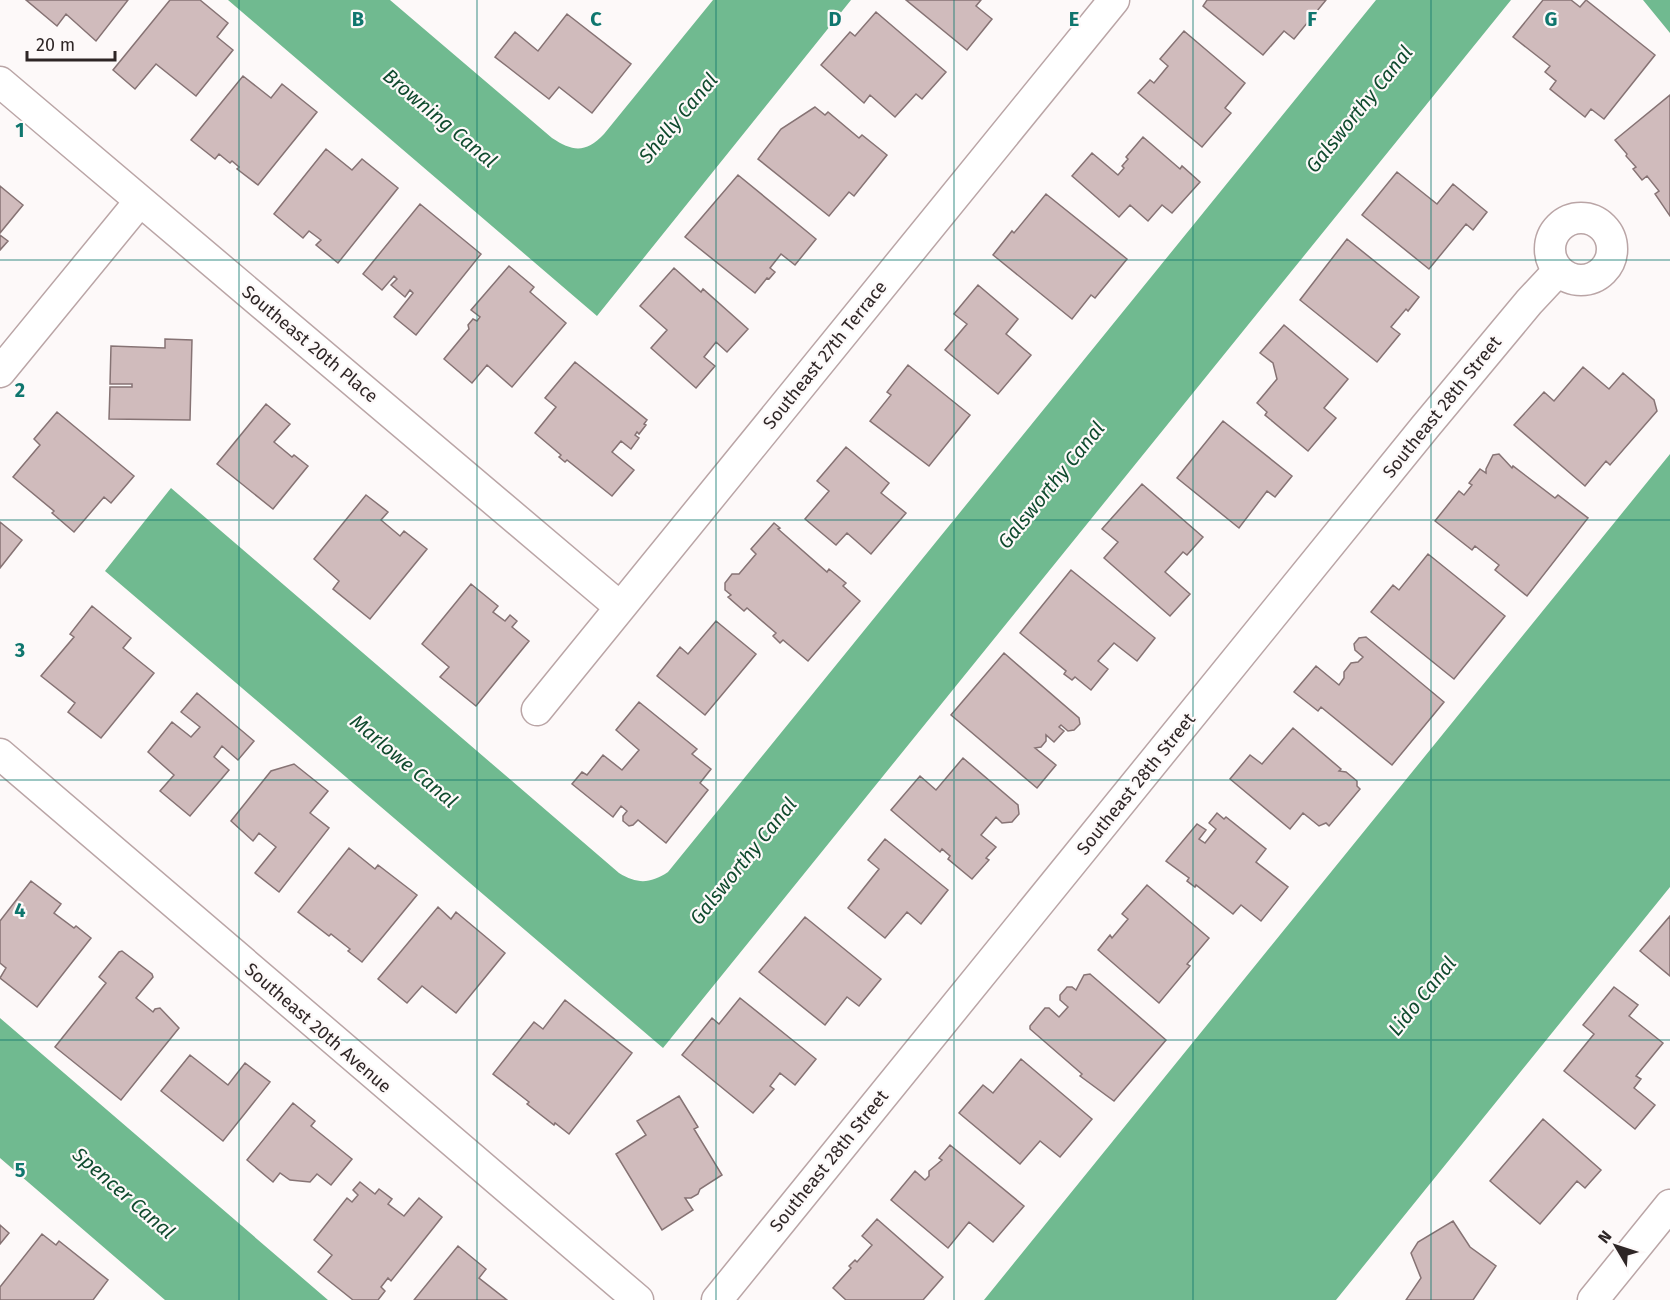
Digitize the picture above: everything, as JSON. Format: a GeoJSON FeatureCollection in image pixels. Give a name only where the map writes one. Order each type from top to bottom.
{"type":"FeatureCollection","features":[{"type":"Feature","properties":{"kind":"street","name":"Southeast 27th Terrace"},"geometry":{"type":"LineString","coordinates":[[537,710],[1114,0]]}},
{"type":"Feature","properties":{"kind":"street","name":"Southeast 20th Place"},"geometry":{"type":"LineString","coordinates":[[0,82],[620,607]]}},
{"type":"Feature","properties":{"kind":"street"},"geometry":{"type":"LineString","coordinates":[[0,372],[140,201]]}},
{"type":"Feature","properties":{"kind":"street","name":"Southeast 28th Street"},"geometry":{"type":"LineString","coordinates":[[717,1300],[1410,446],[1529,302],[1558,271]]}},
{"type":"Feature","properties":{"kind":"street","name":"Southeast 20th Avenue"},"geometry":{"type":"LineString","coordinates":[[0,754],[638,1300]]}},
{"type":"Feature","properties":{"kind":"street"},"geometry":{"type":"LineString","coordinates":[[1593,1300],[1670,1205]]}},
{"type":"Feature","properties":{"kind":"water"},"geometry":{"type":"Polygon","coordinates":[[[228,0],[390,0],[552,138],[566,146],[579,148],[591,145],[604,134],[713,0],[851,0],[597,316],[228,0]]]}},
{"type":"Feature","properties":{"kind":"water"},"geometry":{"type":"Polygon","coordinates":[[[1376,0],[1511,0],[663,1048],[105,571],[171,488],[619,873],[638,881],[655,879],[668,872],[1376,0]]]}},
{"type":"Feature","properties":{"kind":"water"},"geometry":{"type":"Polygon","coordinates":[[[1643,0],[1670,0],[1670,33],[1643,0]]]}},
{"type":"Feature","properties":{"kind":"water","name":"Lido Canal"},"geometry":{"type":"Polygon","coordinates":[[[1670,454],[1670,887],[1336,1300],[984,1300],[1670,454]]]}},
{"type":"Feature","properties":{"kind":"water","name":"Spencer Canal"},"geometry":{"type":"Polygon","coordinates":[[[0,1018],[328,1300],[165,1300],[0,1158],[0,1018]]]}},
{"type":"Feature","properties":{"kind":"building"},"geometry":{"type":"Polygon","coordinates":[[[26,0],[128,0],[96,41],[66,14],[57,26],[26,0]]]}},
{"type":"Feature","properties":{"kind":"building"},"geometry":{"type":"Polygon","coordinates":[[[170,0],[200,0],[228,23],[217,37],[233,50],[196,96],[156,64],[135,89],[113,70],[170,0]]]}},
{"type":"Feature","properties":{"kind":"building"},"geometry":{"type":"Polygon","coordinates":[[[906,0],[981,0],[976,6],[992,19],[967,50],[906,0]]]}},
{"type":"Feature","properties":{"kind":"building"},"geometry":{"type":"Polygon","coordinates":[[[1207,0],[1326,0],[1294,39],[1284,31],[1263,55],[1203,6],[1207,0]]]}},
{"type":"Feature","properties":{"kind":"building"},"geometry":{"type":"Polygon","coordinates":[[[1543,0],[1571,0],[1580,7],[1586,0],[1655,55],[1604,119],[1591,109],[1585,117],[1550,89],[1556,81],[1545,72],[1550,66],[1513,37],[1543,0]]]}},
{"type":"Feature","properties":{"kind":"building"},"geometry":{"type":"Polygon","coordinates":[[[876,12],[946,72],[922,99],[916,94],[895,117],[870,95],[864,103],[821,65],[850,32],[855,36],[876,12]]]}},
{"type":"Feature","properties":{"kind":"building"},"geometry":{"type":"Polygon","coordinates":[[[567,14],[631,64],[592,113],[559,87],[549,99],[495,57],[515,32],[538,51],[567,14]]]}},
{"type":"Feature","properties":{"kind":"building"},"geometry":{"type":"Polygon","coordinates":[[[1184,31],[1245,83],[1225,108],[1231,113],[1202,147],[1138,93],[1150,80],[1154,83],[1168,66],[1160,59],[1184,31]]]}},
{"type":"Feature","properties":{"kind":"building"},"geometry":{"type":"Polygon","coordinates":[[[243,76],[271,98],[282,84],[317,112],[258,185],[237,169],[239,167],[232,161],[230,163],[219,154],[215,159],[191,140],[243,76]]]}},
{"type":"Feature","properties":{"kind":"building"},"geometry":{"type":"Polygon","coordinates":[[[1670,95],[1670,216],[1655,194],[1659,191],[1647,176],[1642,180],[1633,169],[1636,167],[1615,140],[1670,95]]]}},
{"type":"Feature","properties":{"kind":"building"},"geometry":{"type":"Polygon","coordinates":[[[815,107],[825,115],[828,112],[859,138],[862,135],[887,155],[854,196],[849,192],[829,216],[758,159],[781,129],[815,107]]]}},
{"type":"Feature","properties":{"kind":"building"},"geometry":{"type":"Polygon","coordinates":[[[1143,137],[1180,169],[1182,166],[1200,182],[1172,213],[1162,205],[1148,221],[1130,205],[1119,217],[1072,176],[1092,153],[1118,175],[1128,159],[1126,157],[1143,137]]]}},
{"type":"Feature","properties":{"kind":"building"},"geometry":{"type":"Polygon","coordinates":[[[326,149],[352,170],[362,159],[398,188],[338,263],[316,245],[321,240],[309,231],[303,238],[274,214],[326,149]]]}},
{"type":"Feature","properties":{"kind":"building"},"geometry":{"type":"Polygon","coordinates":[[[1397,172],[1437,204],[1453,184],[1487,212],[1473,230],[1466,224],[1429,269],[1362,215],[1397,172]]]}},
{"type":"Feature","properties":{"kind":"building"},"geometry":{"type":"Polygon","coordinates":[[[738,175],[816,239],[795,265],[781,254],[770,268],[775,272],[755,293],[685,237],[738,175]]]}},
{"type":"Feature","properties":{"kind":"building"},"geometry":{"type":"Polygon","coordinates":[[[0,186],[23,205],[0,233],[0,186]]]}},
{"type":"Feature","properties":{"kind":"building"},"geometry":{"type":"Polygon","coordinates":[[[1046,194],[1127,259],[1095,298],[1091,295],[1072,319],[993,255],[1046,194]]]}},
{"type":"Feature","properties":{"kind":"building"},"geometry":{"type":"Polygon","coordinates":[[[420,204],[481,254],[416,335],[394,317],[413,293],[410,290],[405,297],[391,285],[397,279],[394,276],[382,290],[363,274],[420,204]]]}},
{"type":"Feature","properties":{"kind":"building"},"geometry":{"type":"Polygon","coordinates":[[[0,235],[8,241],[0,250],[0,235]]]}},
{"type":"Feature","properties":{"kind":"building"},"geometry":{"type":"Polygon","coordinates":[[[1347,239],[1419,297],[1391,327],[1400,334],[1377,362],[1300,300],[1347,239]]]}},
{"type":"Feature","properties":{"kind":"building"},"geometry":{"type":"Polygon","coordinates":[[[509,266],[534,287],[530,292],[566,323],[512,387],[487,365],[472,383],[444,359],[469,329],[468,325],[473,319],[477,321],[480,317],[471,310],[509,266]]]}},
{"type":"Feature","properties":{"kind":"building"},"geometry":{"type":"Polygon","coordinates":[[[674,268],[701,292],[703,289],[748,329],[727,352],[716,342],[704,357],[715,366],[696,388],[651,348],[667,330],[640,306],[674,268]]]}},
{"type":"Feature","properties":{"kind":"building"},"geometry":{"type":"Polygon","coordinates":[[[978,285],[1018,319],[1006,334],[1031,355],[998,394],[945,350],[967,324],[954,314],[978,285]]]}},
{"type":"Feature","properties":{"kind":"building"},"geometry":{"type":"Polygon","coordinates":[[[1284,325],[1348,379],[1324,408],[1336,418],[1308,451],[1265,415],[1267,412],[1257,403],[1277,379],[1273,363],[1260,353],[1284,325]]]}},
{"type":"Feature","properties":{"kind":"building"},"geometry":{"type":"Polygon","coordinates":[[[165,339],[192,340],[190,420],[109,419],[110,387],[132,387],[132,384],[110,384],[111,346],[165,348],[165,339]]]}},
{"type":"Feature","properties":{"kind":"building"},"geometry":{"type":"Polygon","coordinates":[[[575,362],[647,420],[639,434],[637,432],[635,435],[639,438],[631,449],[621,441],[612,452],[634,470],[612,496],[567,460],[565,462],[559,457],[561,455],[535,433],[556,407],[545,398],[575,362]]]}},
{"type":"Feature","properties":{"kind":"building"},"geometry":{"type":"Polygon","coordinates":[[[908,365],[970,415],[929,466],[870,421],[891,395],[887,392],[908,365]]]}},
{"type":"Feature","properties":{"kind":"building"},"geometry":{"type":"Polygon","coordinates":[[[1583,367],[1609,389],[1623,373],[1654,400],[1657,411],[1610,465],[1606,461],[1585,486],[1514,425],[1544,392],[1554,401],[1583,367]]]}},
{"type":"Feature","properties":{"kind":"building"},"geometry":{"type":"Polygon","coordinates":[[[266,404],[290,424],[274,442],[292,457],[294,455],[308,466],[273,509],[217,464],[266,404]]]}},
{"type":"Feature","properties":{"kind":"building"},"geometry":{"type":"Polygon","coordinates":[[[57,412],[134,476],[111,503],[104,497],[74,532],[52,513],[54,511],[13,477],[40,445],[34,439],[57,412]]]}},
{"type":"Feature","properties":{"kind":"building"},"geometry":{"type":"Polygon","coordinates":[[[1223,421],[1292,476],[1275,497],[1267,491],[1239,528],[1177,478],[1223,421]]]}},
{"type":"Feature","properties":{"kind":"building"},"geometry":{"type":"Polygon","coordinates":[[[846,447],[889,483],[881,493],[906,513],[871,554],[847,533],[836,545],[805,519],[829,491],[817,481],[846,447]]]}},
{"type":"Feature","properties":{"kind":"building"},"geometry":{"type":"Polygon","coordinates":[[[1499,454],[1512,468],[1513,466],[1555,498],[1558,495],[1588,518],[1527,596],[1495,570],[1499,565],[1475,546],[1472,550],[1435,521],[1459,491],[1464,495],[1472,485],[1469,483],[1480,469],[1486,473],[1493,455],[1499,454]]]}},
{"type":"Feature","properties":{"kind":"building"},"geometry":{"type":"Polygon","coordinates":[[[1142,484],[1203,537],[1187,555],[1183,552],[1165,572],[1190,594],[1170,616],[1104,558],[1118,542],[1102,529],[1142,484]]]}},
{"type":"Feature","properties":{"kind":"building"},"geometry":{"type":"Polygon","coordinates":[[[366,495],[388,512],[381,520],[400,536],[404,531],[427,549],[370,619],[333,589],[339,581],[314,559],[366,495]]]}},
{"type":"Feature","properties":{"kind":"building"},"geometry":{"type":"Polygon","coordinates":[[[0,522],[22,540],[0,568],[0,522]]]}},
{"type":"Feature","properties":{"kind":"building"},"geometry":{"type":"Polygon","coordinates":[[[774,523],[827,572],[829,569],[846,583],[843,586],[860,601],[808,661],[783,640],[780,643],[773,636],[776,633],[747,608],[744,611],[728,597],[731,595],[725,590],[725,583],[732,574],[739,574],[756,554],[751,549],[774,523]]]}},
{"type":"Feature","properties":{"kind":"building"},"geometry":{"type":"Polygon","coordinates":[[[1428,554],[1505,616],[1454,679],[1371,612],[1393,585],[1399,590],[1428,554]]]}},
{"type":"Feature","properties":{"kind":"building"},"geometry":{"type":"Polygon","coordinates":[[[1071,570],[1155,638],[1137,661],[1114,643],[1098,661],[1108,669],[1091,690],[1075,677],[1072,680],[1064,674],[1066,671],[1020,633],[1071,570]]]}},
{"type":"Feature","properties":{"kind":"building"},"geometry":{"type":"Polygon","coordinates":[[[471,584],[498,606],[493,612],[505,621],[510,615],[517,621],[512,627],[529,641],[476,706],[440,677],[449,667],[422,644],[471,584]]]}},
{"type":"Feature","properties":{"kind":"building"},"geometry":{"type":"Polygon","coordinates":[[[92,606],[131,638],[123,648],[154,673],[101,738],[68,712],[75,703],[41,676],[74,637],[70,634],[92,606]]]}},
{"type":"Feature","properties":{"kind":"building"},"geometry":{"type":"Polygon","coordinates":[[[716,621],[756,654],[705,715],[657,676],[680,647],[688,654],[716,621]]]}},
{"type":"Feature","properties":{"kind":"building"},"geometry":{"type":"Polygon","coordinates":[[[1366,637],[1444,702],[1392,765],[1321,707],[1318,711],[1294,692],[1316,666],[1339,685],[1344,678],[1344,672],[1351,663],[1358,662],[1363,657],[1355,650],[1354,644],[1359,638],[1366,637]]]}},
{"type":"Feature","properties":{"kind":"building"},"geometry":{"type":"Polygon","coordinates":[[[1004,653],[1079,718],[1080,724],[1074,730],[1068,731],[1061,725],[1059,727],[1064,731],[1054,742],[1046,735],[1046,741],[1041,747],[1035,748],[1056,765],[1037,788],[951,715],[1004,653]]]}},
{"type":"Feature","properties":{"kind":"building"},"geometry":{"type":"Polygon","coordinates":[[[197,693],[254,741],[238,760],[222,746],[214,757],[229,770],[190,816],[160,791],[174,775],[148,752],[172,722],[191,737],[200,727],[181,712],[197,693]]]}},
{"type":"Feature","properties":{"kind":"building"},"geometry":{"type":"Polygon","coordinates":[[[639,702],[697,749],[692,754],[711,769],[700,783],[708,790],[666,843],[638,820],[629,826],[623,821],[623,816],[627,811],[621,806],[613,817],[572,784],[582,772],[587,775],[603,755],[622,770],[639,750],[616,730],[639,702]]]}},
{"type":"Feature","properties":{"kind":"building"},"geometry":{"type":"Polygon","coordinates":[[[1293,728],[1341,769],[1339,771],[1346,772],[1357,781],[1360,789],[1329,826],[1326,823],[1319,826],[1303,813],[1290,829],[1230,779],[1250,755],[1262,764],[1293,728]]]}},
{"type":"Feature","properties":{"kind":"building"},"geometry":{"type":"Polygon","coordinates":[[[963,758],[1018,805],[1019,814],[1012,822],[1002,823],[996,817],[981,835],[996,847],[986,858],[989,860],[972,879],[948,859],[950,856],[942,849],[940,852],[891,810],[920,776],[936,790],[963,758]]]}},
{"type":"Feature","properties":{"kind":"building"},"geometry":{"type":"Polygon","coordinates":[[[294,764],[328,791],[310,813],[329,828],[279,892],[255,873],[276,847],[259,833],[253,841],[231,821],[271,771],[294,764]]]}},
{"type":"Feature","properties":{"kind":"building"},"geometry":{"type":"Polygon","coordinates":[[[1217,813],[1224,819],[1226,817],[1266,849],[1256,862],[1288,887],[1261,921],[1241,905],[1233,914],[1196,885],[1195,887],[1187,881],[1189,878],[1166,861],[1197,824],[1206,830],[1199,839],[1205,843],[1216,829],[1209,823],[1217,813]]]}},
{"type":"Feature","properties":{"kind":"building"},"geometry":{"type":"Polygon","coordinates":[[[885,839],[948,890],[921,924],[907,912],[885,938],[848,908],[879,869],[868,860],[885,839]]]}},
{"type":"Feature","properties":{"kind":"building"},"geometry":{"type":"Polygon","coordinates":[[[349,848],[375,869],[378,865],[417,895],[362,962],[331,934],[329,936],[298,912],[349,848]]]}},
{"type":"Feature","properties":{"kind":"building"},"geometry":{"type":"Polygon","coordinates":[[[31,881],[61,904],[54,913],[91,938],[37,1007],[0,978],[6,968],[0,963],[0,921],[31,881]]]}},
{"type":"Feature","properties":{"kind":"building"},"geometry":{"type":"Polygon","coordinates":[[[1147,885],[1209,938],[1187,964],[1190,966],[1159,1003],[1098,950],[1110,935],[1112,938],[1128,919],[1122,914],[1147,885]]]}},
{"type":"Feature","properties":{"kind":"building"},"geometry":{"type":"Polygon","coordinates":[[[438,907],[451,919],[456,912],[505,953],[456,1013],[422,986],[407,1003],[378,979],[438,907]]]}},
{"type":"Feature","properties":{"kind":"building"},"geometry":{"type":"Polygon","coordinates":[[[1670,916],[1670,976],[1640,951],[1670,916]]]}},
{"type":"Feature","properties":{"kind":"building"},"geometry":{"type":"Polygon","coordinates":[[[805,917],[881,979],[859,1006],[847,997],[825,1025],[759,972],[805,917]]]}},
{"type":"Feature","properties":{"kind":"building"},"geometry":{"type":"Polygon","coordinates":[[[122,951],[153,977],[136,998],[153,1012],[160,1008],[179,1028],[121,1100],[55,1047],[106,983],[99,977],[122,951]]]}},
{"type":"Feature","properties":{"kind":"building"},"geometry":{"type":"Polygon","coordinates":[[[1090,974],[1166,1040],[1114,1101],[1080,1076],[1082,1074],[1030,1029],[1045,1008],[1049,1008],[1059,1017],[1068,1007],[1060,1000],[1060,995],[1067,987],[1076,990],[1084,975],[1090,974]]]}},
{"type":"Feature","properties":{"kind":"building"},"geometry":{"type":"Polygon","coordinates":[[[1614,987],[1638,1005],[1629,1016],[1663,1043],[1636,1076],[1641,1079],[1634,1088],[1655,1105],[1635,1129],[1564,1071],[1594,1034],[1583,1025],[1614,987]]]}},
{"type":"Feature","properties":{"kind":"building"},"geometry":{"type":"Polygon","coordinates":[[[740,998],[816,1059],[795,1085],[780,1073],[770,1086],[774,1089],[753,1113],[682,1055],[712,1018],[719,1024],[740,998]]]}},
{"type":"Feature","properties":{"kind":"building"},"geometry":{"type":"Polygon","coordinates":[[[565,1000],[632,1053],[569,1134],[527,1104],[529,1102],[493,1074],[534,1022],[543,1029],[565,1000]]]}},
{"type":"Feature","properties":{"kind":"building"},"geometry":{"type":"Polygon","coordinates":[[[190,1055],[228,1085],[245,1063],[270,1082],[223,1141],[161,1091],[190,1055]]]}},
{"type":"Feature","properties":{"kind":"building"},"geometry":{"type":"Polygon","coordinates":[[[1021,1059],[1092,1119],[1060,1157],[1040,1141],[1020,1164],[959,1113],[983,1085],[993,1093],[1021,1059]]]}},
{"type":"Feature","properties":{"kind":"building"},"geometry":{"type":"Polygon","coordinates":[[[679,1096],[698,1127],[694,1129],[722,1175],[700,1189],[698,1194],[685,1198],[693,1210],[662,1230],[616,1154],[646,1135],[637,1121],[679,1096]]]}},
{"type":"Feature","properties":{"kind":"building"},"geometry":{"type":"Polygon","coordinates":[[[293,1103],[315,1121],[311,1126],[352,1159],[331,1185],[317,1174],[310,1182],[290,1180],[280,1173],[273,1182],[247,1160],[293,1103]]]}},
{"type":"Feature","properties":{"kind":"building"},"geometry":{"type":"Polygon","coordinates":[[[1543,1119],[1601,1170],[1585,1188],[1577,1181],[1540,1224],[1490,1181],[1543,1119]]]}},
{"type":"Feature","properties":{"kind":"building"},"geometry":{"type":"Polygon","coordinates":[[[950,1145],[1024,1206],[993,1242],[969,1222],[948,1248],[891,1200],[915,1171],[925,1180],[929,1176],[929,1171],[942,1160],[939,1158],[950,1145]]]}},
{"type":"Feature","properties":{"kind":"building"},"geometry":{"type":"Polygon","coordinates":[[[360,1182],[375,1194],[379,1189],[392,1199],[388,1204],[404,1216],[419,1198],[442,1217],[391,1281],[388,1278],[381,1287],[385,1291],[378,1300],[353,1300],[318,1272],[332,1255],[314,1240],[347,1198],[352,1202],[358,1195],[353,1190],[360,1182]]]}},
{"type":"Feature","properties":{"kind":"building"},"geometry":{"type":"Polygon","coordinates":[[[877,1219],[943,1277],[923,1300],[846,1300],[833,1288],[851,1268],[849,1266],[855,1260],[857,1262],[872,1245],[862,1236],[877,1219]]]}},
{"type":"Feature","properties":{"kind":"building"},"geometry":{"type":"Polygon","coordinates":[[[1453,1221],[1470,1247],[1496,1266],[1473,1300],[1406,1300],[1421,1278],[1411,1253],[1418,1242],[1453,1221]]]}},
{"type":"Feature","properties":{"kind":"building"},"geometry":{"type":"Polygon","coordinates":[[[0,1225],[9,1233],[0,1244],[0,1225]]]}},
{"type":"Feature","properties":{"kind":"building"},"geometry":{"type":"Polygon","coordinates":[[[42,1234],[56,1245],[59,1241],[108,1280],[93,1300],[0,1300],[0,1287],[42,1234]]]}},
{"type":"Feature","properties":{"kind":"building"},"geometry":{"type":"Polygon","coordinates":[[[458,1246],[486,1269],[479,1278],[507,1300],[414,1300],[458,1246]]]}},
{"type":"Feature","properties":{"kind":"water label","name":"Galsworthy Canal"},"geometry":{"type":"Point","coordinates":[1359,109]}},
{"type":"Feature","properties":{"kind":"water label","name":"Browning Canal"},"geometry":{"type":"Point","coordinates":[440,118]}},
{"type":"Feature","properties":{"kind":"water label","name":"Shelly Canal"},"geometry":{"type":"Point","coordinates":[678,118]}},
{"type":"Feature","properties":{"kind":"water label","name":"Galsworthy Canal"},"geometry":{"type":"Point","coordinates":[1051,485]}},
{"type":"Feature","properties":{"kind":"water label","name":"Marlowe Canal"},"geometry":{"type":"Point","coordinates":[404,761]}},
{"type":"Feature","properties":{"kind":"water label","name":"Galsworthy Canal"},"geometry":{"type":"Point","coordinates":[743,861]}}]}
